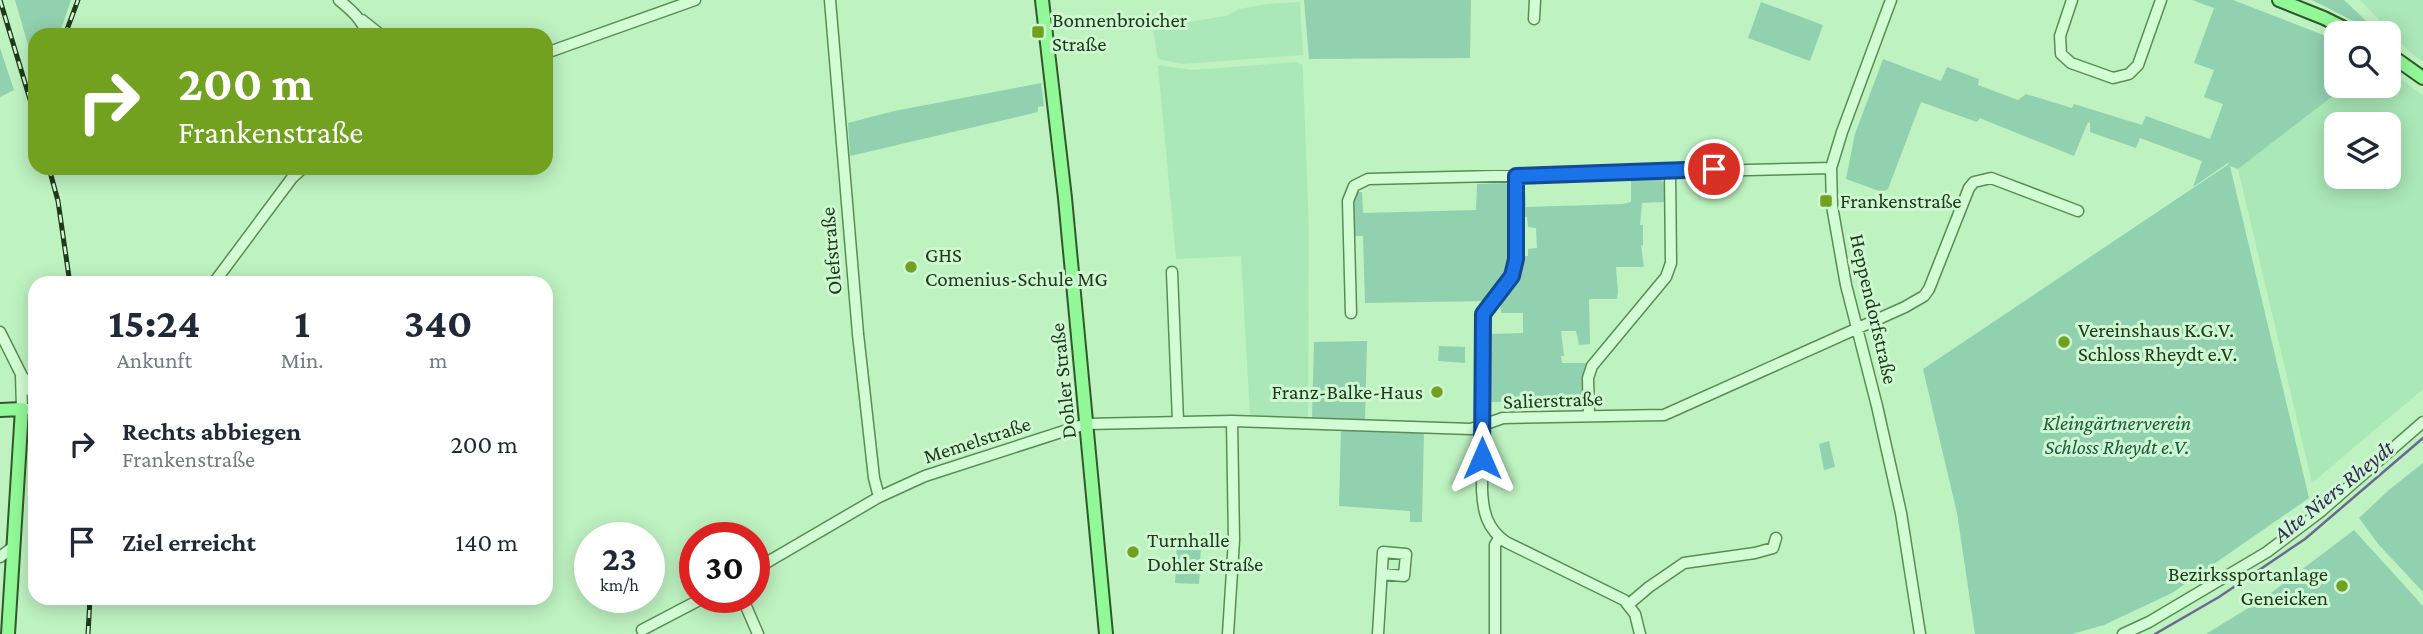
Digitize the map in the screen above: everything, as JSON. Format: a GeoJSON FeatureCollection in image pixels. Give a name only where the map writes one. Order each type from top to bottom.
{"type":"FeatureCollection","features":[{"type":"Feature","properties":{"kind":"main road","name":"Dohler Straße"},"geometry":{"type":"LineString","coordinates":[[1042,0],[1065,198],[1106,634]]}},
{"type":"Feature","properties":{"kind":"main road"},"geometry":{"type":"LineString","coordinates":[[2278,0],[2330,21]]}},
{"type":"Feature","properties":{"kind":"main road"},"geometry":{"type":"LineString","coordinates":[[2401,62],[2423,78]]}},
{"type":"Feature","properties":{"kind":"main road"},"geometry":{"type":"LineString","coordinates":[[0,410],[28,409],[13,547],[8,634]]}},
{"type":"Feature","properties":{"kind":"street"},"geometry":{"type":"LineString","coordinates":[[339,0],[372,28]]}},
{"type":"Feature","properties":{"kind":"street"},"geometry":{"type":"LineString","coordinates":[[553,51],[695,0]]}},
{"type":"Feature","properties":{"kind":"street","name":"Olefstraße"},"geometry":{"type":"LineString","coordinates":[[830,0],[858,334],[878,498]]}},
{"type":"Feature","properties":{"kind":"street"},"geometry":{"type":"LineString","coordinates":[[1534,19],[1535,0]]}},
{"type":"Feature","properties":{"kind":"street","name":"Heppendorfstraße"},"geometry":{"type":"LineString","coordinates":[[1891,0],[1831,168],[1832,206],[1846,285],[1901,513],[1920,634]]}},
{"type":"Feature","properties":{"kind":"street"},"geometry":{"type":"LineString","coordinates":[[2072,0],[2060,36],[2061,54],[2071,62],[2113,78],[2129,74],[2138,65],[2161,0]]}},
{"type":"Feature","properties":{"kind":"street"},"geometry":{"type":"LineString","coordinates":[[357,16],[363,28]]}},
{"type":"Feature","properties":{"kind":"street"},"geometry":{"type":"LineString","coordinates":[[1351,313],[1348,201],[1354,186],[1368,179],[1831,168]]}},
{"type":"Feature","properties":{"kind":"street"},"geometry":{"type":"LineString","coordinates":[[1589,416],[1588,378],[1592,366],[1666,277],[1671,262],[1670,170]]}},
{"type":"Feature","properties":{"kind":"street"},"geometry":{"type":"LineString","coordinates":[[219,276],[295,175]]}},
{"type":"Feature","properties":{"kind":"street"},"geometry":{"type":"LineString","coordinates":[[1516,176],[1516,259],[1512,276],[1483,314],[1482,502],[1486,519],[1499,537],[1609,591],[1629,604],[1637,619],[1640,634]]}},
{"type":"Feature","properties":{"kind":"street","name":"Salierstraße"},"geometry":{"type":"LineString","coordinates":[[1232,421],[1471,429],[1503,418],[1664,415],[1924,296],[1969,188],[1974,182],[1991,178],[2078,211]]}},
{"type":"Feature","properties":{"kind":"street"},"geometry":{"type":"LineString","coordinates":[[1172,272],[1178,422]]}},
{"type":"Feature","properties":{"kind":"street"},"geometry":{"type":"LineString","coordinates":[[0,332],[28,386]]}},
{"type":"Feature","properties":{"kind":"street"},"geometry":{"type":"LineString","coordinates":[[21,374],[28,409]]}},
{"type":"Feature","properties":{"kind":"street"},"geometry":{"type":"LineString","coordinates":[[1228,634],[1234,540],[1232,421]]}},
{"type":"Feature","properties":{"kind":"street","name":"Memelstraße"},"geometry":{"type":"LineString","coordinates":[[770,561],[878,498],[925,476],[1086,424],[1232,421]]}},
{"type":"Feature","properties":{"kind":"street"},"geometry":{"type":"LineString","coordinates":[[2123,634],[2149,622],[2267,552],[2320,512],[2423,422]]}},
{"type":"Feature","properties":{"kind":"street"},"geometry":{"type":"LineString","coordinates":[[1495,634],[1495,545],[1499,537]]}},
{"type":"Feature","properties":{"kind":"street"},"geometry":{"type":"LineString","coordinates":[[1629,604],[1648,587],[1684,564],[1773,548],[1776,537]]}},
{"type":"Feature","properties":{"kind":"street"},"geometry":{"type":"LineString","coordinates":[[0,556],[13,547]]}},
{"type":"Feature","properties":{"kind":"street"},"geometry":{"type":"LineString","coordinates":[[1378,634],[1382,575]]}},
{"type":"Feature","properties":{"kind":"street"},"geometry":{"type":"LineString","coordinates":[[642,630],[679,611]]}},
{"type":"Feature","properties":{"kind":"street"},"geometry":{"type":"LineString","coordinates":[[749,613],[758,634]]}},
{"type":"Feature","properties":{"kind":"green space"},"geometry":{"type":"Polygon","coordinates":[[[15,0],[71,0],[61,28],[28,28],[28,45],[15,0]]]}},
{"type":"Feature","properties":{"kind":"green space"},"geometry":{"type":"Polygon","coordinates":[[[1304,0],[1471,0],[1470,58],[1309,59],[1304,0]]]}},
{"type":"Feature","properties":{"kind":"green space","name":"Kleingärtnerverein Schloss Rheydt e.V."},"geometry":{"type":"Polygon","coordinates":[[[2192,0],[2233,0],[2324,35],[2324,98],[2330,98],[2238,169],[2230,166],[2309,498],[2172,593],[2104,625],[2072,634],[1975,634],[1957,513],[1923,369],[2229,164],[2193,187],[2202,161],[2140,138],[2136,148],[2090,132],[2088,122],[2074,156],[1980,118],[1977,122],[1921,102],[1888,189],[1882,192],[1846,179],[1855,134],[1883,59],[1941,81],[1947,67],[1979,79],[1978,85],[2018,100],[2026,94],[2072,108],[2074,104],[2142,125],[2146,116],[2210,139],[2223,104],[2204,97],[2214,70],[2194,63],[2214,8],[2192,0]]]}},
{"type":"Feature","properties":{"kind":"green space"},"geometry":{"type":"Polygon","coordinates":[[[2312,0],[2344,0],[2366,21],[2353,21],[2312,0]]]}},
{"type":"Feature","properties":{"kind":"green space"},"geometry":{"type":"Polygon","coordinates":[[[2360,0],[2423,0],[2423,62],[2401,43],[2401,21],[2380,21],[2360,0]]]}},
{"type":"Feature","properties":{"kind":"green space"},"geometry":{"type":"Polygon","coordinates":[[[1300,2],[1303,55],[1183,64],[1158,59],[1153,28],[1226,16],[1239,9],[1267,4],[1300,2]]]}},
{"type":"Feature","properties":{"kind":"green space"},"geometry":{"type":"Polygon","coordinates":[[[1761,2],[1823,25],[1810,61],[1748,38],[1761,2]]]}},
{"type":"Feature","properties":{"kind":"green space"},"geometry":{"type":"Polygon","coordinates":[[[0,48],[14,90],[0,97],[0,48]]]}},
{"type":"Feature","properties":{"kind":"green space"},"geometry":{"type":"Polygon","coordinates":[[[1297,62],[1302,65],[1303,72],[1309,232],[1308,418],[1250,416],[1241,256],[1176,259],[1158,65],[1192,70],[1297,62]]]}},
{"type":"Feature","properties":{"kind":"green space"},"geometry":{"type":"Polygon","coordinates":[[[2401,79],[2423,96],[2423,389],[2312,483],[2238,169],[2330,98],[2401,98],[2401,79]]]}},
{"type":"Feature","properties":{"kind":"green space"},"geometry":{"type":"Polygon","coordinates":[[[1041,83],[1044,106],[1038,107],[1038,112],[850,156],[848,123],[894,111],[1041,83]]]}},
{"type":"Feature","properties":{"kind":"green space"},"geometry":{"type":"Polygon","coordinates":[[[1631,180],[1662,180],[1664,202],[1642,203],[1640,225],[1643,225],[1641,246],[1644,267],[1616,267],[1617,299],[1589,299],[1590,344],[1579,345],[1576,331],[1561,331],[1564,356],[1561,356],[1562,363],[1588,363],[1582,377],[1582,400],[1488,402],[1489,334],[1523,333],[1523,313],[1501,313],[1500,300],[1518,274],[1520,256],[1528,256],[1528,249],[1537,248],[1536,228],[1528,227],[1527,217],[1520,217],[1519,188],[1525,191],[1526,207],[1623,204],[1631,202],[1631,180]]]}},
{"type":"Feature","properties":{"kind":"green space"},"geometry":{"type":"Polygon","coordinates":[[[1506,183],[1509,189],[1510,265],[1505,277],[1487,301],[1365,303],[1363,236],[1352,236],[1351,204],[1355,192],[1362,192],[1363,213],[1476,210],[1477,184],[1506,183]]]}},
{"type":"Feature","properties":{"kind":"green space"},"geometry":{"type":"Polygon","coordinates":[[[1367,341],[1365,420],[1312,418],[1314,342],[1367,341]]]}},
{"type":"Feature","properties":{"kind":"green space"},"geometry":{"type":"Polygon","coordinates":[[[1439,346],[1465,347],[1465,363],[1438,361],[1439,346]]]}},
{"type":"Feature","properties":{"kind":"green space"},"geometry":{"type":"Polygon","coordinates":[[[1341,428],[1424,431],[1422,522],[1410,522],[1410,511],[1339,506],[1341,428]]]}},
{"type":"Feature","properties":{"kind":"green space"},"geometry":{"type":"Polygon","coordinates":[[[1829,441],[1835,467],[1824,470],[1819,444],[1829,441]]]}},
{"type":"Feature","properties":{"kind":"green space"},"geometry":{"type":"Polygon","coordinates":[[[2423,463],[2423,592],[2379,545],[2359,518],[2423,463]]]}},
{"type":"Feature","properties":{"kind":"green space","name":"Bezirkssportanlage Geneicken"},"geometry":{"type":"Polygon","coordinates":[[[2354,530],[2423,606],[2423,634],[2206,634],[2263,599],[2354,530]]]}},
{"type":"Feature","properties":{"kind":"green space"},"geometry":{"type":"Polygon","coordinates":[[[1177,543],[1201,544],[1199,584],[1175,583],[1177,543]]]}},
{"type":"Feature","properties":{"kind":"waterway","name":"Alte Niers Rheydt"},"geometry":{"type":"LineString","coordinates":[[2155,634],[2219,597],[2305,539],[2423,438]]}},
{"type":"Feature","properties":{"kind":"railway"},"geometry":{"type":"LineString","coordinates":[[0,0],[28,93]]}},
{"type":"Feature","properties":{"kind":"railway"},"geometry":{"type":"LineString","coordinates":[[68,28],[78,0]]}},
{"type":"Feature","properties":{"kind":"railway"},"geometry":{"type":"LineString","coordinates":[[51,175],[58,201],[69,276]]}},
{"type":"Feature","properties":{"kind":"railway"},"geometry":{"type":"LineString","coordinates":[[88,634],[90,605]]}},
{"type":"Feature","properties":{"kind":"place","name":"Bonnenbroicher Straße"},"geometry":{"type":"Point","coordinates":[1038,32]}},
{"type":"Feature","properties":{"kind":"place","name":"Frankenstraße"},"geometry":{"type":"Point","coordinates":[1826,201]}},
{"type":"Feature","properties":{"kind":"place","name":"GHS Comenius-Schule MG"},"geometry":{"type":"Point","coordinates":[911,267]}},
{"type":"Feature","properties":{"kind":"place","name":"Vereinshaus K.G.V. Schloss Rheydt e.V."},"geometry":{"type":"Point","coordinates":[2064,342]}},
{"type":"Feature","properties":{"kind":"place","name":"Franz-Balke-Haus"},"geometry":{"type":"Point","coordinates":[1437,392]}},
{"type":"Feature","properties":{"kind":"place","name":"Turnhalle Dohler Straße"},"geometry":{"type":"Point","coordinates":[1133,552]}},
{"type":"Feature","properties":{"kind":"place","name":"Bezirkssportanlage Geneicken"},"geometry":{"type":"Point","coordinates":[2342,586]}},
{"type":"Feature","properties":{"kind":"route"},"geometry":{"type":"LineString","coordinates":[[1482,458],[1483,314],[1512,276],[1516,259],[1516,176],[1714,169]]}}]}
